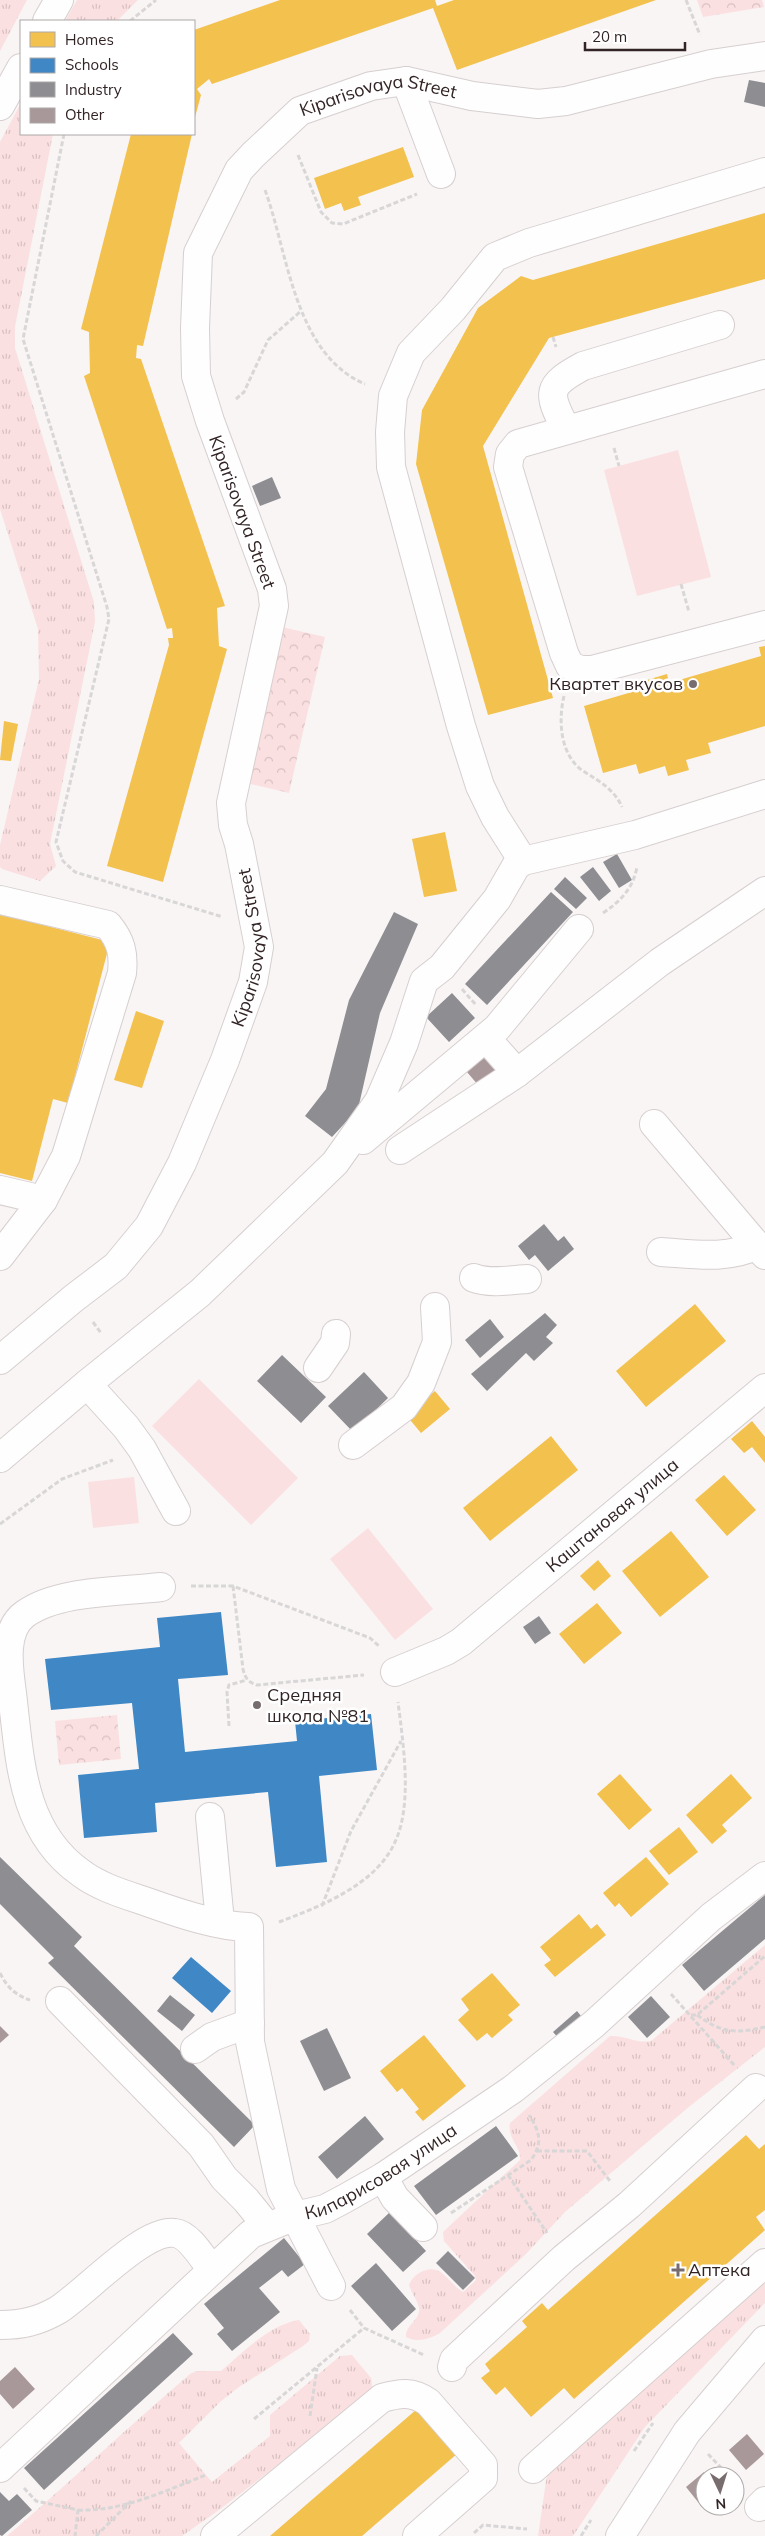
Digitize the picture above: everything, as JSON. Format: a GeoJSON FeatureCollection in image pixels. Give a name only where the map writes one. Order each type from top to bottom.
{"type":"FeatureCollection","features":[{"type":"Feature","properties":{"kind":"street"},"geometry":{"type":"LineString","coordinates":[[48,20],[60,0]]}},
{"type":"Feature","properties":{"kind":"street","name":"Kiparisovaya Street"},"geometry":{"type":"LineString","coordinates":[[0,1360],[74,1298],[116,1266],[149,1226],[182,1163],[225,1060],[253,982],[259,947],[257,930],[239,844],[233,826],[231,803],[274,606],[272,589],[210,421],[196,376],[195,319],[198,253],[239,170],[300,112],[371,86],[406,81],[472,96],[538,104],[566,101],[711,64],[765,56]]}},
{"type":"Feature","properties":{"kind":"street"},"geometry":{"type":"LineString","coordinates":[[0,106],[20,70]]}},
{"type":"Feature","properties":{"kind":"street"},"geometry":{"type":"LineString","coordinates":[[406,81],[442,174]]}},
{"type":"Feature","properties":{"kind":"street"},"geometry":{"type":"LineString","coordinates":[[523,861],[495,817],[480,786],[461,726],[391,467],[390,432],[393,396],[411,353],[452,309],[495,257],[529,243],[765,172]]}},
{"type":"Feature","properties":{"kind":"street"},"geometry":{"type":"LineString","coordinates":[[566,430],[552,403],[552,392],[555,385],[565,376],[583,366],[720,325]]}},
{"type":"Feature","properties":{"kind":"street"},"geometry":{"type":"LineString","coordinates":[[765,374],[518,444],[510,454],[508,467],[564,653],[570,666],[581,670],[592,670],[765,625]]}},
{"type":"Feature","properties":{"kind":"street"},"geometry":{"type":"LineString","coordinates":[[335,1163],[379,1101],[404,1043],[424,981],[442,967],[498,899],[516,866],[523,861],[635,835],[765,794]]}},
{"type":"Feature","properties":{"kind":"street"},"geometry":{"type":"LineString","coordinates":[[400,1150],[516,1073],[660,962],[765,891]]}},
{"type":"Feature","properties":{"kind":"street"},"geometry":{"type":"LineString","coordinates":[[0,900],[108,925],[122,946],[122,973],[66,1156],[43,1200],[0,1256]]}},
{"type":"Feature","properties":{"kind":"street"},"geometry":{"type":"LineString","coordinates":[[0,1458],[87,1384],[200,1293],[335,1163],[491,1033],[579,929]]}},
{"type":"Feature","properties":{"kind":"street"},"geometry":{"type":"LineString","coordinates":[[491,1033],[516,1073]]}},
{"type":"Feature","properties":{"kind":"street"},"geometry":{"type":"LineString","coordinates":[[654,1124],[761,1250]]}},
{"type":"Feature","properties":{"kind":"street"},"geometry":{"type":"LineString","coordinates":[[0,1190],[43,1200]]}},
{"type":"Feature","properties":{"kind":"street"},"geometry":{"type":"LineString","coordinates":[[661,1252],[724,1255],[747,1250],[761,1250]]}},
{"type":"Feature","properties":{"kind":"street"},"geometry":{"type":"LineString","coordinates":[[474,1278],[506,1281],[527,1279]]}},
{"type":"Feature","properties":{"kind":"street"},"geometry":{"type":"LineString","coordinates":[[353,1445],[404,1406],[421,1383],[437,1342],[435,1307]]}},
{"type":"Feature","properties":{"kind":"street"},"geometry":{"type":"LineString","coordinates":[[318,1368],[335,1343],[336,1334]]}},
{"type":"Feature","properties":{"kind":"street"},"geometry":{"type":"LineString","coordinates":[[87,1384],[126,1426],[142,1449],[176,1512]]}},
{"type":"Feature","properties":{"kind":"street","name":"Каштановая улица"},"geometry":{"type":"LineString","coordinates":[[395,1672],[439,1654],[461,1642],[765,1388]]}},
{"type":"Feature","properties":{"kind":"street"},"geometry":{"type":"LineString","coordinates":[[161,1587],[65,1598],[36,1608],[23,1615],[12,1630],[8,1654],[23,1783],[37,1824],[56,1851],[81,1874],[113,1890],[174,1912],[249,1928],[250,2042],[282,2190],[331,2286]]}},
{"type":"Feature","properties":{"kind":"street"},"geometry":{"type":"LineString","coordinates":[[210,1817],[220,1922]]}},
{"type":"Feature","properties":{"kind":"street","name":"Кипарисовая улица"},"geometry":{"type":"LineString","coordinates":[[2,2467],[251,2234],[295,2216],[325,2209],[383,2177],[512,2089],[594,2024],[711,1917],[765,1876]]}},
{"type":"Feature","properties":{"kind":"street"},"geometry":{"type":"LineString","coordinates":[[60,2001],[200,2145],[224,2178],[246,2200],[267,2226]]}},
{"type":"Feature","properties":{"kind":"street"},"geometry":{"type":"LineString","coordinates":[[195,2049],[212,2037],[250,2022]]}},
{"type":"Feature","properties":{"kind":"street"},"geometry":{"type":"LineString","coordinates":[[452,2367],[454,2360],[564,2258],[629,2205],[762,2089]]}},
{"type":"Feature","properties":{"kind":"street"},"geometry":{"type":"LineString","coordinates":[[383,2177],[395,2198],[423,2227]]}},
{"type":"Feature","properties":{"kind":"street"},"geometry":{"type":"LineString","coordinates":[[2,2327],[24,2325],[58,2310],[144,2242],[163,2233],[176,2233],[190,2243],[212,2270]]}},
{"type":"Feature","properties":{"kind":"street"},"geometry":{"type":"LineString","coordinates":[[533,2469],[765,2263]]}},
{"type":"Feature","properties":{"kind":"street"},"geometry":{"type":"LineString","coordinates":[[620,2536],[687,2432],[765,2340]]}},
{"type":"Feature","properties":{"kind":"street"},"geometry":{"type":"LineString","coordinates":[[215,2536],[382,2398],[399,2393],[416,2394],[428,2402],[483,2465],[484,2472],[483,2478],[417,2536]]}},
{"type":"Feature","properties":{"kind":"path"},"geometry":{"type":"LineString","coordinates":[[131,20],[156,0]]}},
{"type":"Feature","properties":{"kind":"path"},"geometry":{"type":"LineString","coordinates":[[686,0],[711,64]]}},
{"type":"Feature","properties":{"kind":"path"},"geometry":{"type":"LineString","coordinates":[[286,124],[313,196],[321,212],[332,223],[343,224],[439,185],[442,180],[442,174]]}},
{"type":"Feature","properties":{"kind":"path"},"geometry":{"type":"LineString","coordinates":[[64,135],[23,339],[107,607],[108,619],[56,842],[63,861],[75,872],[246,924],[257,930]]}},
{"type":"Feature","properties":{"kind":"path"},"geometry":{"type":"LineString","coordinates":[[270,202],[300,311],[316,341],[338,366],[357,381],[393,396]]}},
{"type":"Feature","properties":{"kind":"path"},"geometry":{"type":"LineString","coordinates":[[244,392],[268,340],[300,311]]}},
{"type":"Feature","properties":{"kind":"path"},"geometry":{"type":"LineString","coordinates":[[570,666],[560,721],[568,751],[575,764],[600,780],[618,798],[635,835],[640,854],[634,883],[610,908],[579,929]]}},
{"type":"Feature","properties":{"kind":"path"},"geometry":{"type":"LineString","coordinates":[[442,967],[491,1033]]}},
{"type":"Feature","properties":{"kind":"path"},"geometry":{"type":"LineString","coordinates":[[74,1298],[119,1359]]}},
{"type":"Feature","properties":{"kind":"path"},"geometry":{"type":"LineString","coordinates":[[0,1524],[62,1479],[142,1449]]}},
{"type":"Feature","properties":{"kind":"path"},"geometry":{"type":"LineString","coordinates":[[161,1587],[216,1584],[233,1586],[370,1638],[388,1654],[395,1672],[404,1776],[402,1822],[395,1843],[383,1861],[361,1882],[322,1906],[266,1927],[249,1928]]}},
{"type":"Feature","properties":{"kind":"path"},"geometry":{"type":"LineString","coordinates":[[233,1586],[243,1669],[248,1680],[257,1685],[395,1672]]}},
{"type":"Feature","properties":{"kind":"path"},"geometry":{"type":"LineString","coordinates":[[229,1726],[227,1692],[230,1685],[248,1680]]}},
{"type":"Feature","properties":{"kind":"path"},"geometry":{"type":"LineString","coordinates":[[322,1906],[351,1831],[402,1740]]}},
{"type":"Feature","properties":{"kind":"path"},"geometry":{"type":"LineString","coordinates":[[697,2015],[765,1956]]}},
{"type":"Feature","properties":{"kind":"path"},"geometry":{"type":"LineString","coordinates":[[650,1972],[762,2089]]}},
{"type":"Feature","properties":{"kind":"path"},"geometry":{"type":"LineString","coordinates":[[0,1973],[6,1985],[20,1997],[39,2003],[60,2001]]}},
{"type":"Feature","properties":{"kind":"path"},"geometry":{"type":"LineString","coordinates":[[691,2015],[697,2015],[713,2027],[737,2032],[765,2027]]}},
{"type":"Feature","properties":{"kind":"path"},"geometry":{"type":"LineString","coordinates":[[423,2227],[431,2226],[531,2160],[537,2151],[540,2134],[512,2089]]}},
{"type":"Feature","properties":{"kind":"path"},"geometry":{"type":"LineString","coordinates":[[537,2151],[588,2151],[600,2167]]}},
{"type":"Feature","properties":{"kind":"path"},"geometry":{"type":"LineString","coordinates":[[508,2175],[539,2221]]}},
{"type":"Feature","properties":{"kind":"path"},"geometry":{"type":"LineString","coordinates":[[254,2419],[364,2328],[417,2352]]}},
{"type":"Feature","properties":{"kind":"path"},"geometry":{"type":"LineString","coordinates":[[2,2467],[36,2501],[78,2510],[98,2509],[154,2495],[206,2474]]}},
{"type":"Feature","properties":{"kind":"path"},"geometry":{"type":"LineString","coordinates":[[96,2536],[131,2501]]}},
{"type":"Feature","properties":{"kind":"path"},"geometry":{"type":"LineString","coordinates":[[76,2536],[78,2510]]}},
{"type":"Feature","properties":{"kind":"path"},"geometry":{"type":"LineString","coordinates":[[474,2533],[483,2525],[528,2529]]}},
{"type":"Feature","properties":{"kind":"green space"},"geometry":{"type":"Polygon","coordinates":[[[0,0],[27,0],[0,51],[0,0]]]}},
{"type":"Feature","properties":{"kind":"green space"},"geometry":{"type":"Polygon","coordinates":[[[77,0],[138,0],[118,20],[66,20],[77,0]]]}},
{"type":"Feature","properties":{"kind":"green space"},"geometry":{"type":"Polygon","coordinates":[[[697,0],[762,0],[764,7],[703,17],[697,0]]]}},
{"type":"Feature","properties":{"kind":"green space"},"geometry":{"type":"Polygon","coordinates":[[[20,105],[20,135],[53,135],[15,327],[15,348],[94,602],[95,622],[50,844],[56,866],[40,881],[0,867],[0,845],[39,679],[38,629],[0,509],[0,142],[20,105]]]}},
{"type":"Feature","properties":{"kind":"green space"},"geometry":{"type":"Polygon","coordinates":[[[678,450],[711,577],[637,596],[604,470],[678,450]]]}},
{"type":"Feature","properties":{"kind":"green space"},"geometry":{"type":"Polygon","coordinates":[[[282,627],[325,637],[289,793],[246,783],[282,627]]]}},
{"type":"Feature","properties":{"kind":"green space"},"geometry":{"type":"Polygon","coordinates":[[[199,1379],[298,1478],[251,1525],[152,1426],[199,1379]]]}},
{"type":"Feature","properties":{"kind":"green space"},"geometry":{"type":"Polygon","coordinates":[[[134,1477],[139,1523],[93,1528],[88,1482],[134,1477]]]}},
{"type":"Feature","properties":{"kind":"green space"},"geometry":{"type":"Polygon","coordinates":[[[368,1528],[433,1609],[395,1640],[330,1559],[368,1528]]]}},
{"type":"Feature","properties":{"kind":"green space"},"geometry":{"type":"Polygon","coordinates":[[[117,1715],[121,1759],[59,1765],[55,1721],[117,1715]]]}},
{"type":"Feature","properties":{"kind":"green space"},"geometry":{"type":"Polygon","coordinates":[[[765,1945],[765,2047],[690,2106],[565,2212],[525,2255],[440,2333],[423,2340],[414,2340],[406,2337],[407,2330],[419,2312],[419,2306],[409,2285],[416,2275],[430,2269],[435,2270],[440,2272],[463,2292],[476,2280],[475,2276],[444,2241],[443,2232],[520,2160],[519,2151],[512,2139],[510,2123],[610,2036],[646,2042],[651,2041],[765,1945]]]}},
{"type":"Feature","properties":{"kind":"green space"},"geometry":{"type":"Polygon","coordinates":[[[765,2271],[765,2303],[645,2427],[573,2536],[538,2536],[549,2471],[765,2271]]]}},
{"type":"Feature","properties":{"kind":"green space"},"geometry":{"type":"Polygon","coordinates":[[[299,2320],[310,2334],[309,2341],[239,2387],[220,2402],[179,2443],[212,2482],[270,2436],[270,2415],[340,2356],[352,2355],[371,2378],[373,2392],[219,2510],[182,2536],[7,2536],[190,2374],[196,2371],[221,2371],[267,2333],[277,2327],[299,2320]]]}},
{"type":"Feature","properties":{"kind":"building: Homes"},"geometry":{"type":"Polygon","coordinates":[[[280,0],[435,0],[437,6],[454,0],[656,0],[457,70],[433,8],[212,84],[209,79],[197,89],[201,95],[195,117],[195,30],[280,0]]]}},
{"type":"Feature","properties":{"kind":"building: Homes"},"geometry":{"type":"Polygon","coordinates":[[[131,135],[192,135],[143,346],[137,345],[136,358],[141,359],[225,606],[217,608],[219,646],[227,649],[163,882],[107,866],[169,645],[168,638],[173,638],[172,628],[167,629],[84,376],[90,373],[89,332],[81,329],[131,135]]]}},
{"type":"Feature","properties":{"kind":"building: Homes"},"geometry":{"type":"Polygon","coordinates":[[[403,147],[414,177],[358,197],[361,205],[344,211],[341,203],[325,209],[314,178],[403,147]]]}},
{"type":"Feature","properties":{"kind":"building: Homes"},"geometry":{"type":"Polygon","coordinates":[[[765,213],[765,279],[549,338],[483,446],[553,698],[488,715],[416,464],[422,410],[478,308],[521,276],[533,280],[765,213]]]}},
{"type":"Feature","properties":{"kind":"building: Homes"},"geometry":{"type":"Polygon","coordinates":[[[765,646],[765,726],[708,743],[711,753],[686,760],[689,770],[668,776],[665,766],[639,774],[636,764],[603,773],[584,706],[632,692],[630,685],[667,674],[669,683],[761,656],[759,647],[765,646]]]}},
{"type":"Feature","properties":{"kind":"building: Homes"},"geometry":{"type":"Polygon","coordinates":[[[4,721],[18,724],[11,761],[0,760],[4,721]]]}},
{"type":"Feature","properties":{"kind":"building: Homes"},"geometry":{"type":"Polygon","coordinates":[[[445,832],[457,891],[424,897],[412,839],[445,832]]]}},
{"type":"Feature","properties":{"kind":"building: Homes"},"geometry":{"type":"Polygon","coordinates":[[[0,914],[110,942],[68,1103],[53,1099],[32,1181],[0,1173],[0,914]]]}},
{"type":"Feature","properties":{"kind":"building: Homes"},"geometry":{"type":"Polygon","coordinates":[[[136,1011],[164,1021],[142,1088],[114,1080],[136,1011]]]}},
{"type":"Feature","properties":{"kind":"building: Homes"},"geometry":{"type":"Polygon","coordinates":[[[695,1304],[726,1341],[646,1407],[616,1371],[695,1304]]]}},
{"type":"Feature","properties":{"kind":"building: Homes"},"geometry":{"type":"Polygon","coordinates":[[[435,1391],[450,1409],[421,1433],[406,1415],[435,1391]]]}},
{"type":"Feature","properties":{"kind":"building: Homes"},"geometry":{"type":"Polygon","coordinates":[[[752,1421],[765,1437],[765,1463],[752,1447],[744,1453],[731,1439],[752,1421]]]}},
{"type":"Feature","properties":{"kind":"building: Homes"},"geometry":{"type":"Polygon","coordinates":[[[551,1436],[578,1470],[490,1541],[463,1508],[551,1436]]]}},
{"type":"Feature","properties":{"kind":"building: Homes"},"geometry":{"type":"Polygon","coordinates":[[[724,1475],[756,1510],[727,1536],[695,1500],[724,1475]]]}},
{"type":"Feature","properties":{"kind":"building: Homes"},"geometry":{"type":"Polygon","coordinates":[[[671,1531],[709,1577],[660,1617],[622,1571],[671,1531]]]}},
{"type":"Feature","properties":{"kind":"building: Homes"},"geometry":{"type":"Polygon","coordinates":[[[598,1560],[611,1576],[594,1591],[580,1576],[598,1560]]]}},
{"type":"Feature","properties":{"kind":"building: Homes"},"geometry":{"type":"Polygon","coordinates":[[[597,1603],[622,1633],[584,1664],[559,1634],[597,1603]]]}},
{"type":"Feature","properties":{"kind":"building: Homes"},"geometry":{"type":"Polygon","coordinates":[[[620,1774],[652,1810],[629,1830],[597,1794],[620,1774]]]}},
{"type":"Feature","properties":{"kind":"building: Homes"},"geometry":{"type":"Polygon","coordinates":[[[731,1774],[752,1798],[722,1825],[727,1831],[712,1844],[686,1815],[731,1774]]]}},
{"type":"Feature","properties":{"kind":"building: Homes"},"geometry":{"type":"Polygon","coordinates":[[[679,1827],[698,1852],[669,1875],[649,1851],[679,1827]]]}},
{"type":"Feature","properties":{"kind":"building: Homes"},"geometry":{"type":"Polygon","coordinates":[[[646,1857],[669,1884],[631,1917],[619,1903],[615,1907],[603,1893],[646,1857]]]}},
{"type":"Feature","properties":{"kind":"building: Homes"},"geometry":{"type":"Polygon","coordinates":[[[579,1914],[591,1929],[597,1924],[606,1935],[555,1977],[544,1965],[551,1960],[540,1947],[579,1914]]]}},
{"type":"Feature","properties":{"kind":"building: Homes"},"geometry":{"type":"Polygon","coordinates":[[[492,1973],[520,2005],[508,2015],[513,2020],[492,2038],[487,2033],[477,2041],[458,2020],[469,2010],[461,1999],[492,1973]]]}},
{"type":"Feature","properties":{"kind":"building: Homes"},"geometry":{"type":"Polygon","coordinates":[[[424,2035],[466,2086],[423,2121],[415,2112],[419,2109],[402,2088],[397,2092],[380,2071],[424,2035]]]}},
{"type":"Feature","properties":{"kind":"building: Homes"},"geometry":{"type":"Polygon","coordinates":[[[746,2135],[759,2149],[765,2144],[765,2210],[756,2217],[765,2230],[574,2399],[564,2388],[531,2417],[505,2387],[496,2395],[481,2378],[490,2371],[485,2364],[527,2327],[522,2321],[542,2303],[548,2310],[746,2135]]]}},
{"type":"Feature","properties":{"kind":"building: Homes"},"geometry":{"type":"Polygon","coordinates":[[[417,2409],[458,2453],[362,2536],[270,2536],[417,2409]]]}},
{"type":"Feature","properties":{"kind":"building: Schools"},"geometry":{"type":"Polygon","coordinates":[[[221,1612],[228,1675],[178,1679],[185,1752],[297,1741],[295,1721],[371,1714],[377,1770],[319,1776],[327,1862],[276,1867],[268,1792],[155,1803],[157,1832],[84,1838],[78,1775],[139,1769],[132,1703],[51,1710],[45,1659],[160,1647],[157,1618],[221,1612]]]}},
{"type":"Feature","properties":{"kind":"building: Schools"},"geometry":{"type":"Polygon","coordinates":[[[191,1957],[231,1991],[212,2013],[172,1978],[191,1957]]]}},
{"type":"Feature","properties":{"kind":"building: Industry"},"geometry":{"type":"Polygon","coordinates":[[[749,80],[765,83],[765,107],[744,102],[749,80]]]}},
{"type":"Feature","properties":{"kind":"building: Industry"},"geometry":{"type":"Polygon","coordinates":[[[272,477],[281,498],[260,506],[252,486],[272,477]]]}},
{"type":"Feature","properties":{"kind":"building: Industry"},"geometry":{"type":"Polygon","coordinates":[[[617,854],[632,880],[619,888],[603,862],[617,854]]]}},
{"type":"Feature","properties":{"kind":"building: Industry"},"geometry":{"type":"Polygon","coordinates":[[[593,867],[611,891],[599,901],[580,877],[593,867]]]}},
{"type":"Feature","properties":{"kind":"building: Industry"},"geometry":{"type":"Polygon","coordinates":[[[565,877],[587,898],[576,909],[554,889],[565,877]]]}},
{"type":"Feature","properties":{"kind":"building: Industry"},"geometry":{"type":"Polygon","coordinates":[[[551,892],[573,912],[487,1005],[465,984],[551,892]]]}},
{"type":"Feature","properties":{"kind":"building: Industry"},"geometry":{"type":"Polygon","coordinates":[[[394,912],[418,924],[380,1013],[358,1109],[332,1137],[305,1116],[326,1089],[349,1000],[394,912]]]}},
{"type":"Feature","properties":{"kind":"building: Industry"},"geometry":{"type":"Polygon","coordinates":[[[452,993],[475,1018],[449,1042],[426,1017],[452,993]]]}},
{"type":"Feature","properties":{"kind":"building: Industry"},"geometry":{"type":"Polygon","coordinates":[[[544,1224],[558,1241],[564,1236],[574,1249],[548,1271],[535,1255],[529,1260],[518,1246],[544,1224]]]}},
{"type":"Feature","properties":{"kind":"building: Industry"},"geometry":{"type":"Polygon","coordinates":[[[545,1313],[557,1325],[546,1337],[553,1343],[534,1361],[526,1353],[487,1391],[471,1374],[545,1313]]]}},
{"type":"Feature","properties":{"kind":"building: Industry"},"geometry":{"type":"Polygon","coordinates":[[[490,1319],[504,1337],[480,1358],[465,1340],[490,1319]]]}},
{"type":"Feature","properties":{"kind":"building: Industry"},"geometry":{"type":"Polygon","coordinates":[[[282,1355],[326,1397],[301,1423],[257,1381],[282,1355]]]}},
{"type":"Feature","properties":{"kind":"building: Industry"},"geometry":{"type":"Polygon","coordinates":[[[364,1372],[388,1398],[353,1432],[328,1406],[364,1372]]]}},
{"type":"Feature","properties":{"kind":"building: Industry"},"geometry":{"type":"Polygon","coordinates":[[[539,1616],[551,1633],[535,1644],[523,1627],[539,1616]]]}},
{"type":"Feature","properties":{"kind":"building: Industry"},"geometry":{"type":"Polygon","coordinates":[[[0,1857],[82,1937],[74,1946],[255,2125],[234,2147],[48,1963],[54,1958],[0,1904],[0,1857]]]}},
{"type":"Feature","properties":{"kind":"building: Industry"},"geometry":{"type":"Polygon","coordinates":[[[765,1895],[765,1939],[704,1991],[682,1965],[765,1895]]]}},
{"type":"Feature","properties":{"kind":"building: Industry"},"geometry":{"type":"Polygon","coordinates":[[[170,1995],[195,2015],[182,2031],[157,2011],[170,1995]]]}},
{"type":"Feature","properties":{"kind":"building: Industry"},"geometry":{"type":"Polygon","coordinates":[[[651,1996],[670,2017],[647,2038],[628,2017],[651,1996]]]}},
{"type":"Feature","properties":{"kind":"building: Industry"},"geometry":{"type":"Polygon","coordinates":[[[577,2011],[585,2021],[561,2041],[553,2032],[577,2011]]]}},
{"type":"Feature","properties":{"kind":"building: Industry"},"geometry":{"type":"Polygon","coordinates":[[[327,2028],[351,2078],[324,2091],[300,2041],[327,2028]]]}},
{"type":"Feature","properties":{"kind":"building: Industry"},"geometry":{"type":"Polygon","coordinates":[[[365,2116],[384,2139],[337,2179],[318,2157],[365,2116]]]}},
{"type":"Feature","properties":{"kind":"building: Industry"},"geometry":{"type":"Polygon","coordinates":[[[496,2126],[518,2156],[436,2215],[414,2186],[496,2126]]]}},
{"type":"Feature","properties":{"kind":"building: Industry"},"geometry":{"type":"Polygon","coordinates":[[[390,2212],[426,2251],[403,2272],[367,2234],[390,2212]]]}},
{"type":"Feature","properties":{"kind":"building: Industry"},"geometry":{"type":"Polygon","coordinates":[[[284,2238],[305,2264],[288,2277],[282,2270],[259,2288],[280,2312],[232,2351],[217,2334],[224,2328],[204,2304],[284,2238]]]}},
{"type":"Feature","properties":{"kind":"building: Industry"},"geometry":{"type":"Polygon","coordinates":[[[448,2251],[475,2278],[463,2290],[436,2263],[448,2251]]]}},
{"type":"Feature","properties":{"kind":"building: Industry"},"geometry":{"type":"Polygon","coordinates":[[[376,2263],[416,2309],[392,2331],[351,2286],[376,2263]]]}},
{"type":"Feature","properties":{"kind":"building: Industry"},"geometry":{"type":"Polygon","coordinates":[[[173,2333],[193,2354],[44,2490],[24,2468],[173,2333]]]}},
{"type":"Feature","properties":{"kind":"building: Industry"},"geometry":{"type":"Polygon","coordinates":[[[0,2492],[9,2501],[17,2494],[32,2510],[2,2536],[0,2535],[0,2492]]]}},
{"type":"Feature","properties":{"kind":"building: Other"},"geometry":{"type":"Polygon","coordinates":[[[486,1055],[503,1075],[484,1092],[467,1072],[486,1055]]]}},
{"type":"Feature","properties":{"kind":"building: Other"},"geometry":{"type":"Polygon","coordinates":[[[0,2026],[9,2035],[0,2043],[0,2026]]]}},
{"type":"Feature","properties":{"kind":"building: Other"},"geometry":{"type":"Polygon","coordinates":[[[15,2367],[35,2389],[13,2409],[0,2394],[0,2381],[15,2367]]]}},
{"type":"Feature","properties":{"kind":"building: Other"},"geometry":{"type":"Polygon","coordinates":[[[747,2434],[764,2454],[746,2470],[745,2466],[743,2466],[729,2450],[747,2434]]]}},
{"type":"Feature","properties":{"kind":"building: Other"},"geometry":{"type":"Polygon","coordinates":[[[695,2480],[695,2498],[686,2487],[695,2480]]]}},
{"type":"Feature","properties":{"kind":"place","name":"Квартет вкусов"},"geometry":{"type":"Point","coordinates":[693,684]}},
{"type":"Feature","properties":{"kind":"place","name":"Средняя школа №81"},"geometry":{"type":"Point","coordinates":[257,1705]}},
{"type":"Feature","properties":{"kind":"place","name":"Аптека"},"geometry":{"type":"Point","coordinates":[678,2270]}}]}
